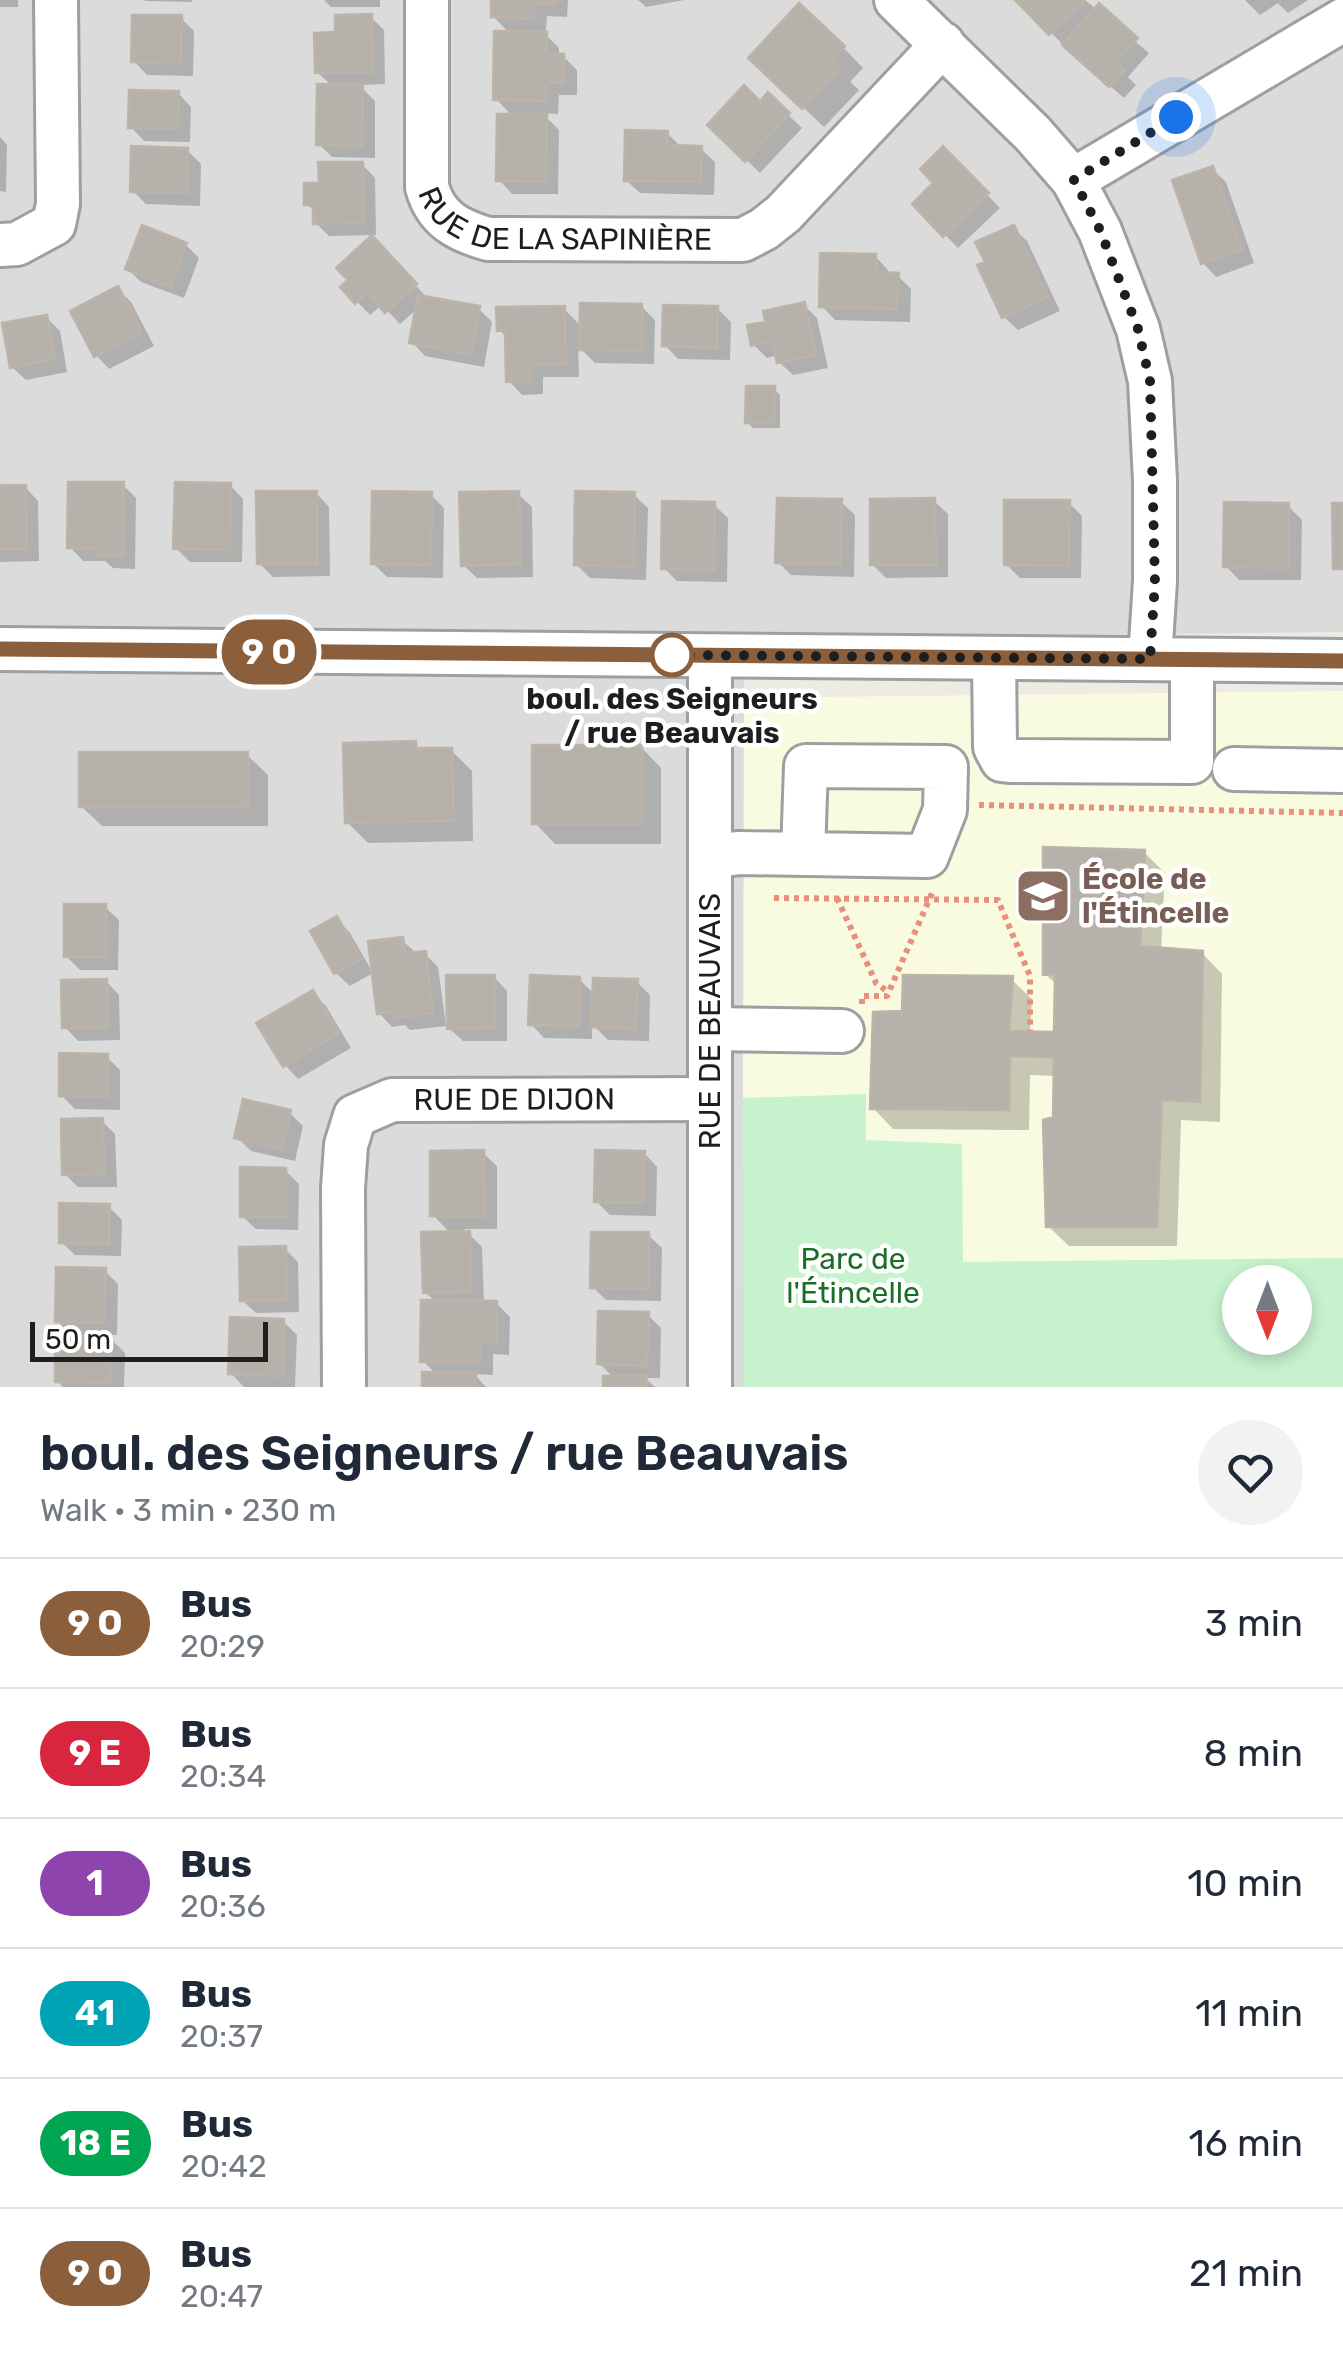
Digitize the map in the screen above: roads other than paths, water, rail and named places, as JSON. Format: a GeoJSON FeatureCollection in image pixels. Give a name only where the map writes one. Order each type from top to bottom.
{"type":"FeatureCollection","features":[{"type":"Feature","properties":{"kind":"street"},"geometry":{"type":"LineString","coordinates":[[0,245],[17,244],[54,224],[58,204],[56,0]]}},
{"type":"Feature","properties":{"kind":"street","name":"RUE DE LA SAPINIÈRE"},"geometry":{"type":"LineString","coordinates":[[427,0],[428,186],[433,208],[465,233],[488,239],[743,240],[784,214],[944,44]]}},
{"type":"Feature","properties":{"kind":"street"},"geometry":{"type":"LineString","coordinates":[[896,0],[944,44],[1074,180],[1100,230],[1138,329],[1150,381],[1155,582],[1150,659]]}},
{"type":"Feature","properties":{"kind":"street"},"geometry":{"type":"LineString","coordinates":[[1074,180],[1343,20]]}},
{"type":"Feature","properties":{"kind":"street"},"geometry":{"type":"LineString","coordinates":[[0,649],[1343,661]]}},
{"type":"Feature","properties":{"kind":"street","name":"RUE DE BEAUVAIS"},"geometry":{"type":"LineString","coordinates":[[710,656],[710,1387]]}},
{"type":"Feature","properties":{"kind":"street"},"geometry":{"type":"LineString","coordinates":[[994,658],[996,754],[1002,760],[1032,761],[1192,762],[1192,660]]}},
{"type":"Feature","properties":{"kind":"street"},"geometry":{"type":"LineString","coordinates":[[1234,769],[1343,770]]}},
{"type":"Feature","properties":{"kind":"street"},"geometry":{"type":"LineString","coordinates":[[710,856],[804,854]]}},
{"type":"Feature","properties":{"kind":"street"},"geometry":{"type":"LineString","coordinates":[[710,1029],[842,1031]]}},
{"type":"Feature","properties":{"kind":"street","name":"RUE DE DIJON"},"geometry":{"type":"LineString","coordinates":[[344,1387],[344,1188],[346,1145],[354,1116],[392,1100],[710,1099]]}},
{"type":"Feature","properties":{"kind":"place","name":"boul. des Seigneurs / rue Beauvais"},"geometry":{"type":"Point","coordinates":[672,655]}},
{"type":"Feature","properties":{"kind":"place","name":"École de l'Étincelle"},"geometry":{"type":"Point","coordinates":[1043,896]}},
{"type":"Feature","properties":{"kind":"park label","name":"Parc de l'Étincelle"},"geometry":{"type":"Point","coordinates":[853,1276]}}]}
